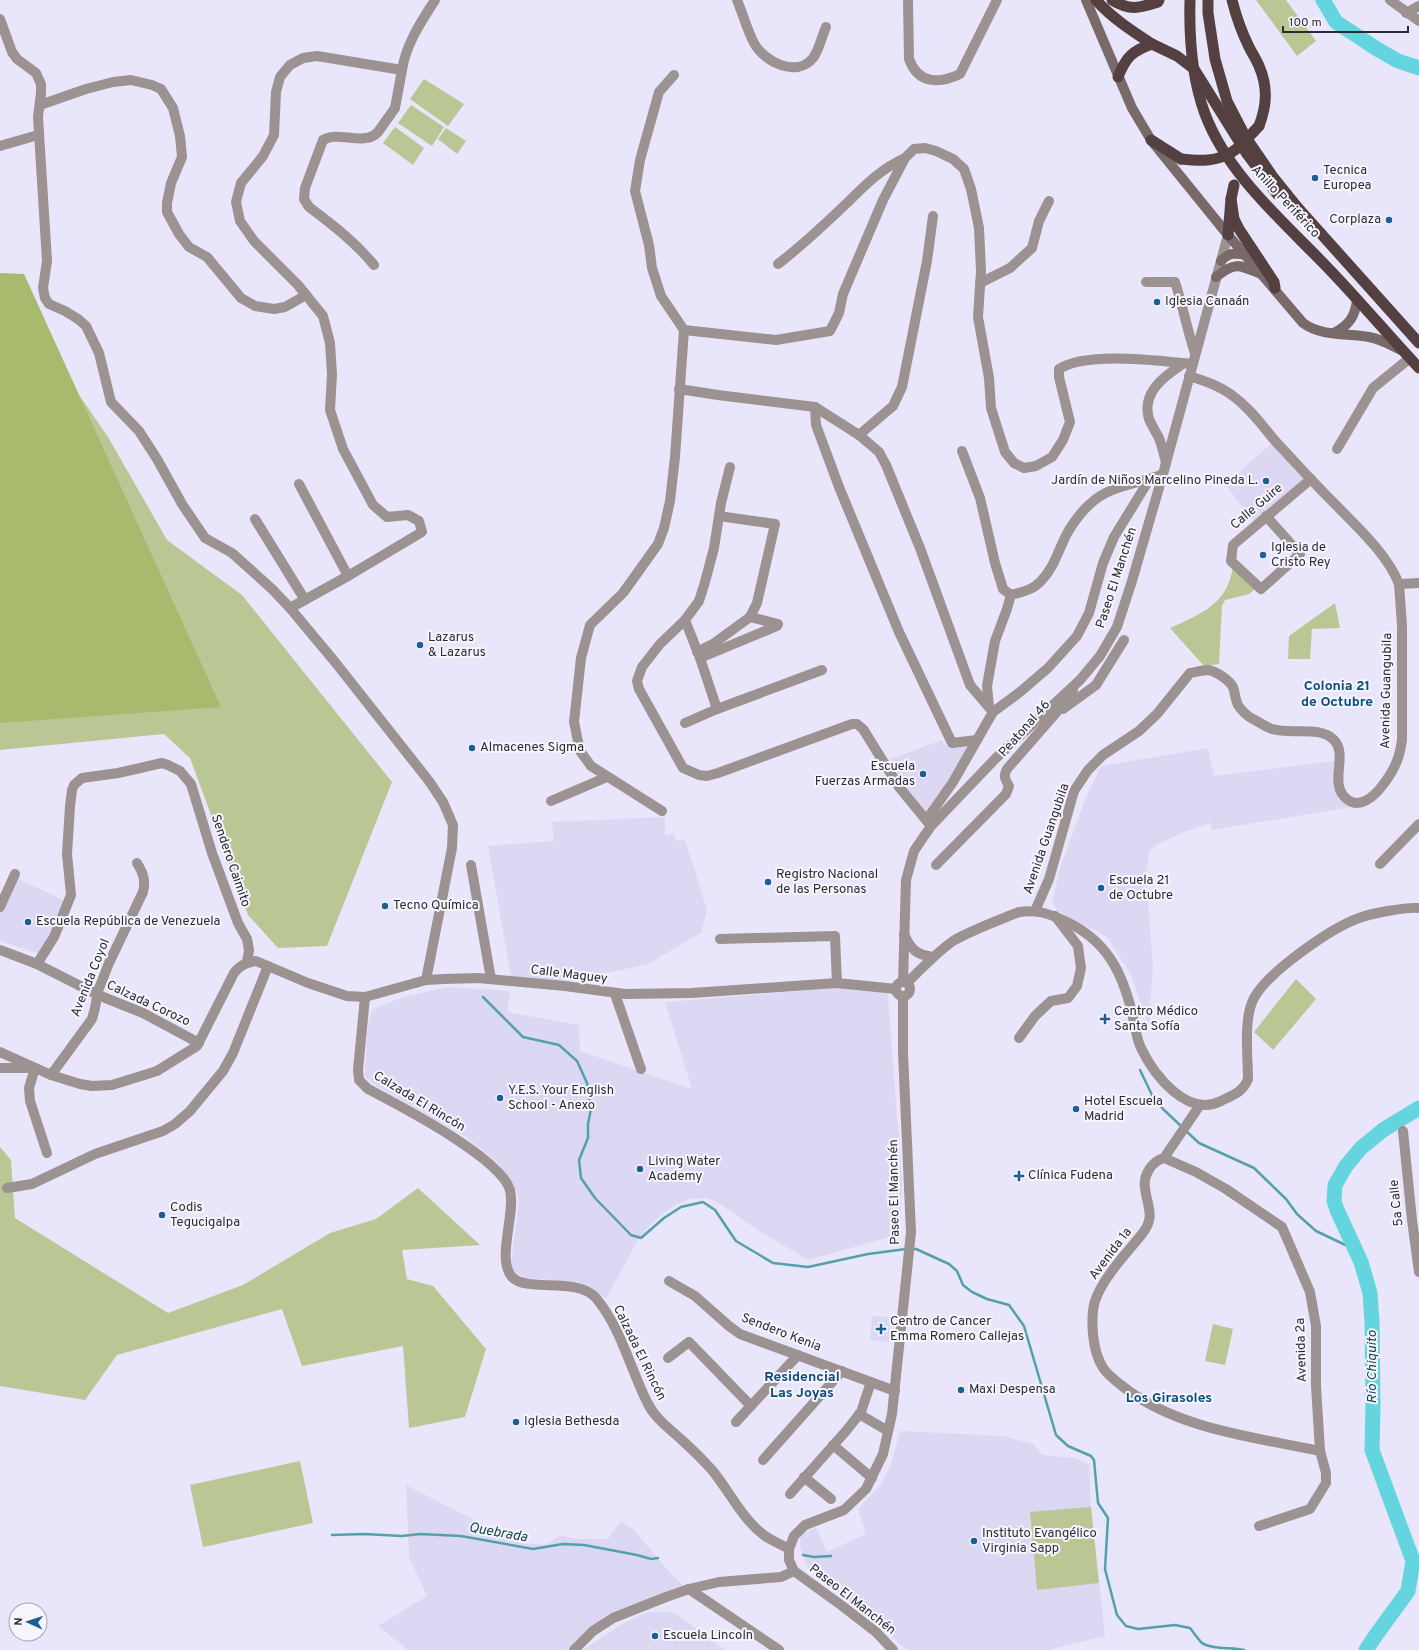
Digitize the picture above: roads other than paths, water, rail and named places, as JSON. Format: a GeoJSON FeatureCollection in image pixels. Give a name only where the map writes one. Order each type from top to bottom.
{"type":"FeatureCollection","features":[{"type":"Feature","properties":{"kind":"highway"},"geometry":{"type":"LineString","coordinates":[[1112,0],[1119,4],[1137,9],[1158,2],[1159,0]]}},
{"type":"Feature","properties":{"kind":"highway","name":"Anillo Periférico"},"geometry":{"type":"LineString","coordinates":[[1190,0],[1192,49],[1197,84],[1205,113],[1216,137],[1248,185],[1419,368]]}},
{"type":"Feature","properties":{"kind":"highway","name":"Anillo Periférico"},"geometry":{"type":"LineString","coordinates":[[1208,0],[1208,13],[1216,59],[1227,101],[1240,128],[1273,177],[1330,246],[1419,343]]}},
{"type":"Feature","properties":{"kind":"highway"},"geometry":{"type":"LineString","coordinates":[[1151,140],[1181,159],[1199,161],[1216,160],[1233,152],[1259,126],[1266,100],[1265,84],[1259,66],[1237,22],[1232,0]]}},
{"type":"Feature","properties":{"kind":"highway"},"geometry":{"type":"LineString","coordinates":[[1100,4],[1129,29],[1152,44],[1177,56],[1194,69],[1247,154],[1277,194],[1307,226],[1330,246]]}},
{"type":"Feature","properties":{"kind":"highway"},"geometry":{"type":"LineString","coordinates":[[1118,77],[1124,62],[1132,54],[1152,44]]}},
{"type":"Feature","properties":{"kind":"highway"},"geometry":{"type":"LineString","coordinates":[[1228,235],[1231,199],[1234,185]]}},
{"type":"Feature","properties":{"kind":"highway"},"geometry":{"type":"LineString","coordinates":[[1231,199],[1234,219],[1274,282],[1275,288]]}},
{"type":"Feature","properties":{"kind":"main road"},"geometry":{"type":"LineString","coordinates":[[1086,0],[1132,108],[1151,140],[1228,235],[1247,255],[1303,323],[1311,329],[1370,337],[1388,343],[1406,355]]}},
{"type":"Feature","properties":{"kind":"main road"},"geometry":{"type":"LineString","coordinates":[[1221,261],[1227,254],[1236,253],[1247,255]]}},
{"type":"Feature","properties":{"kind":"main road"},"geometry":{"type":"LineString","coordinates":[[1216,277],[1226,268],[1237,265],[1264,276]]}},
{"type":"Feature","properties":{"kind":"main road"},"geometry":{"type":"LineString","coordinates":[[1334,333],[1350,322],[1356,311],[1357,300]]}},
{"type":"Feature","properties":{"kind":"street"},"geometry":{"type":"LineString","coordinates":[[374,265],[360,248],[335,226],[306,204],[304,194],[323,140],[332,137],[368,138],[375,135],[395,108],[404,60],[412,38],[435,0]]}},
{"type":"Feature","properties":{"kind":"street"},"geometry":{"type":"LineString","coordinates":[[737,0],[754,44],[761,53],[784,66],[797,68],[806,65],[814,58],[826,27]]}},
{"type":"Feature","properties":{"kind":"street"},"geometry":{"type":"LineString","coordinates":[[908,0],[908,59],[918,74],[928,79],[939,81],[949,79],[960,74],[997,0]]}},
{"type":"Feature","properties":{"kind":"street"},"geometry":{"type":"LineString","coordinates":[[1390,0],[1419,21]]}},
{"type":"Feature","properties":{"kind":"street"},"geometry":{"type":"LineString","coordinates":[[1406,13],[1419,6]]}},
{"type":"Feature","properties":{"kind":"street"},"geometry":{"type":"LineString","coordinates":[[0,19],[12,52],[17,58],[36,73],[39,79],[41,93],[38,117],[38,135],[47,261],[43,288],[45,298],[49,304],[65,311],[86,326],[99,353],[111,402],[139,431],[157,459],[182,504],[205,538],[232,553],[272,589],[290,608],[330,656],[444,802],[453,825],[452,848],[426,980]]}},
{"type":"Feature","properties":{"kind":"street"},"geometry":{"type":"LineString","coordinates":[[290,608],[348,576],[422,532],[419,521],[408,515],[387,517],[373,505],[343,449],[330,410],[332,374],[330,343],[323,316],[306,295],[254,241],[240,221],[236,202],[241,183],[263,156],[274,135],[276,92],[280,76],[290,65],[303,58],[317,56],[402,70]]}},
{"type":"Feature","properties":{"kind":"street"},"geometry":{"type":"LineString","coordinates":[[662,810],[591,766],[580,751],[574,722],[581,658],[590,624],[624,593],[658,544],[664,528],[670,501],[675,457],[684,330],[661,296],[652,268],[649,246],[635,191],[640,160],[659,92],[674,74]]}},
{"type":"Feature","properties":{"kind":"street"},"geometry":{"type":"LineString","coordinates":[[40,105],[86,89],[131,80],[143,82],[161,89],[173,108],[180,136],[182,157],[171,183],[167,203],[167,212],[179,234],[189,247],[207,257],[241,298],[255,306],[274,308],[285,307],[306,295]]}},
{"type":"Feature","properties":{"kind":"street"},"geometry":{"type":"LineString","coordinates":[[0,146],[38,135]]}},
{"type":"Feature","properties":{"kind":"street"},"geometry":{"type":"LineString","coordinates":[[684,330],[776,340],[830,330],[839,313],[843,294],[883,200],[906,158],[914,148],[925,148],[953,159],[964,169],[973,196],[979,228],[980,283],[978,317],[989,378],[991,408],[1005,452],[1014,463],[1024,468],[1036,466],[1052,457],[1063,440],[1070,422],[1059,377],[1059,369],[1067,364],[1106,359],[1189,364]]}},
{"type":"Feature","properties":{"kind":"street"},"geometry":{"type":"LineString","coordinates":[[778,264],[799,248],[868,182],[893,163],[906,158]]}},
{"type":"Feature","properties":{"kind":"street"},"geometry":{"type":"LineString","coordinates":[[980,283],[1010,268],[1032,248],[1039,221],[1049,201]]}},
{"type":"Feature","properties":{"kind":"street"},"geometry":{"type":"LineString","coordinates":[[859,435],[893,406],[902,388],[927,261],[933,216]]}},
{"type":"Feature","properties":{"kind":"street","name":"Paseo El Manchén"},"geometry":{"type":"LineString","coordinates":[[894,1650],[876,1632],[794,1571],[789,1560],[789,1549],[794,1536],[805,1525],[866,1489],[883,1454],[888,1431],[894,1390],[911,1232],[903,1053],[902,988],[906,880],[914,852],[929,822],[1080,680],[1100,656],[1117,627],[1163,474],[1189,376],[1189,364],[1195,353],[1228,235]]}},
{"type":"Feature","properties":{"kind":"street"},"geometry":{"type":"LineString","coordinates":[[1146,282],[1174,282],[1182,303],[1187,330],[1195,353]]}},
{"type":"Feature","properties":{"kind":"street"},"geometry":{"type":"LineString","coordinates":[[1337,449],[1373,388],[1406,355]]}},
{"type":"Feature","properties":{"kind":"street"},"geometry":{"type":"LineString","coordinates":[[1166,463],[1159,437],[1149,418],[1147,403],[1153,388],[1167,375],[1189,364]]}},
{"type":"Feature","properties":{"kind":"street","name":"Avenida Guangubila"},"geometry":{"type":"LineString","coordinates":[[1035,911],[1049,879],[1074,791],[1088,770],[1103,755],[1139,731],[1153,718],[1190,673],[1209,670],[1221,675],[1232,686],[1238,705],[1250,718],[1272,729],[1298,733],[1316,732],[1326,734],[1334,740],[1339,754],[1338,781],[1341,793],[1348,800],[1356,803],[1369,799],[1392,772],[1398,758],[1402,740],[1402,625],[1399,584],[1382,556],[1354,523],[1311,479],[1262,424],[1235,398],[1224,390],[1209,382],[1189,376]]}},
{"type":"Feature","properties":{"kind":"street"},"geometry":{"type":"LineString","coordinates":[[679,389],[718,396],[815,407],[859,435],[879,452],[886,465],[925,562],[970,685],[991,710]]}},
{"type":"Feature","properties":{"kind":"street"},"geometry":{"type":"LineString","coordinates":[[815,407],[816,425],[839,487],[899,632],[936,713],[952,743],[977,740]]}},
{"type":"Feature","properties":{"kind":"street"},"geometry":{"type":"LineString","coordinates":[[962,451],[980,498],[995,563],[1003,588],[1011,595]]}},
{"type":"Feature","properties":{"kind":"street"},"geometry":{"type":"LineString","coordinates":[[730,467],[719,516],[714,548],[699,601],[685,620],[660,644],[642,666],[637,681],[639,689],[683,768],[699,775],[707,776],[852,724],[857,724],[863,729],[899,787],[929,822],[977,740],[991,710],[1020,692],[1048,668],[1077,636],[1089,613],[1103,563],[1114,537],[1149,480]]}},
{"type":"Feature","properties":{"kind":"street"},"geometry":{"type":"LineString","coordinates":[[1011,595],[1026,591],[1041,582],[1052,567],[1069,531],[1090,504],[1108,491],[1149,480],[1163,474]]}},
{"type":"Feature","properties":{"kind":"street","name":"Calle Guire"},"geometry":{"type":"LineString","coordinates":[[1266,516],[1300,554],[1261,588],[1231,561],[1233,545],[1266,516],[1311,479]]}},
{"type":"Feature","properties":{"kind":"street"},"geometry":{"type":"LineString","coordinates":[[299,484],[348,576]]}},
{"type":"Feature","properties":{"kind":"street"},"geometry":{"type":"LineString","coordinates":[[699,655],[750,617],[757,603],[775,524],[719,516]]}},
{"type":"Feature","properties":{"kind":"street"},"geometry":{"type":"LineString","coordinates":[[255,519],[305,600]]}},
{"type":"Feature","properties":{"kind":"street"},"geometry":{"type":"LineString","coordinates":[[1399,584],[1419,583]]}},
{"type":"Feature","properties":{"kind":"street"},"geometry":{"type":"LineString","coordinates":[[991,710],[987,686],[995,641],[1011,595]]}},
{"type":"Feature","properties":{"kind":"street"},"geometry":{"type":"LineString","coordinates":[[699,655],[777,626],[778,624],[750,617]]}},
{"type":"Feature","properties":{"kind":"street"},"geometry":{"type":"LineString","coordinates":[[685,620],[699,655],[717,709]]}},
{"type":"Feature","properties":{"kind":"street"},"geometry":{"type":"LineString","coordinates":[[1056,713],[1096,685],[1124,640]]}},
{"type":"Feature","properties":{"kind":"street"},"geometry":{"type":"LineString","coordinates":[[685,723],[717,709],[822,670]]}},
{"type":"Feature","properties":{"kind":"street","name":"Peatonal 46"},"geometry":{"type":"LineString","coordinates":[[936,865],[1006,794],[1009,786],[1005,779],[1007,769],[1056,713],[1080,680]]}},
{"type":"Feature","properties":{"kind":"street","name":"Sendero Caimito"},"geometry":{"type":"LineString","coordinates":[[37,964],[54,937],[70,895],[67,854],[72,790],[82,778],[118,773],[162,763],[168,764],[180,771],[191,784],[212,853],[238,923],[247,939],[247,962]]}},
{"type":"Feature","properties":{"kind":"street"},"geometry":{"type":"LineString","coordinates":[[551,801],[607,776]]}},
{"type":"Feature","properties":{"kind":"street"},"geometry":{"type":"LineString","coordinates":[[1380,864],[1419,824]]}},
{"type":"Feature","properties":{"kind":"street","name":"Avenida Coyol"},"geometry":{"type":"LineString","coordinates":[[51,1075],[92,1019],[98,995],[109,963],[143,892],[145,882],[144,875],[138,863]]}},
{"type":"Feature","properties":{"kind":"street"},"geometry":{"type":"LineString","coordinates":[[471,865],[491,979]]}},
{"type":"Feature","properties":{"kind":"street"},"geometry":{"type":"LineString","coordinates":[[0,907],[15,874]]}},
{"type":"Feature","properties":{"kind":"street"},"geometry":{"type":"LineString","coordinates":[[902,988],[933,957],[953,942],[974,930],[1019,912],[1035,911],[1055,916],[1082,930],[1102,947],[1116,967],[1126,989],[1141,1047],[1156,1074],[1175,1093],[1200,1105],[1217,1103],[1239,1092],[1245,1086],[1248,1079],[1248,1017],[1254,998],[1264,983],[1306,948],[1341,926],[1360,918],[1419,908]]}},
{"type":"Feature","properties":{"kind":"street"},"geometry":{"type":"LineString","coordinates":[[1019,1038],[1035,1016],[1051,1001],[1068,998],[1078,986],[1081,968],[1078,946],[1055,916]]}},
{"type":"Feature","properties":{"kind":"street"},"geometry":{"type":"LineString","coordinates":[[903,933],[907,943],[914,950],[921,955],[933,957]]}},
{"type":"Feature","properties":{"kind":"street"},"geometry":{"type":"LineString","coordinates":[[720,939],[835,936],[837,984]]}},
{"type":"Feature","properties":{"kind":"street","name":"Calzada Corozo"},"geometry":{"type":"LineString","coordinates":[[0,950],[37,964],[98,995],[143,1013],[199,1043]]}},
{"type":"Feature","properties":{"kind":"street","name":"Calle Maguey"},"geometry":{"type":"LineString","coordinates":[[247,962],[256,961],[347,996],[365,997],[426,980],[444,978],[491,979],[565,986],[615,994],[692,993],[837,984],[902,988]]}},
{"type":"Feature","properties":{"kind":"street"},"geometry":{"type":"LineString","coordinates":[[0,1052],[51,1075],[92,1086],[112,1085],[157,1070],[197,1046],[234,973],[240,966],[247,962]]}},
{"type":"Feature","properties":{"kind":"street"},"geometry":{"type":"LineString","coordinates":[[7,1188],[32,1184],[95,1154],[163,1131],[175,1124],[190,1111],[223,1071],[268,966]]}},
{"type":"Feature","properties":{"kind":"street"},"geometry":{"type":"LineString","coordinates":[[615,994],[641,1069]]}},
{"type":"Feature","properties":{"kind":"street","name":"Calzada El Rincón"},"geometry":{"type":"LineString","coordinates":[[365,997],[358,1070],[359,1080],[368,1089],[466,1145],[506,1180],[511,1200],[506,1249],[507,1266],[513,1278],[525,1283],[557,1285],[582,1289],[595,1297],[613,1323],[647,1402],[659,1420],[712,1470],[748,1520],[765,1536],[789,1549]]}},
{"type":"Feature","properties":{"kind":"street"},"geometry":{"type":"LineString","coordinates":[[0,1068],[34,1068]]}},
{"type":"Feature","properties":{"kind":"street"},"geometry":{"type":"LineString","coordinates":[[34,1068],[29,1088],[30,1101],[47,1153]]}},
{"type":"Feature","properties":{"kind":"street","name":"Avenida 1a"},"geometry":{"type":"LineString","coordinates":[[1200,1105],[1164,1158],[1153,1163],[1144,1181],[1144,1189],[1150,1211],[1147,1226],[1106,1281],[1095,1301],[1092,1329],[1094,1346],[1107,1373],[1136,1397],[1159,1410],[1216,1428],[1320,1451]]}},
{"type":"Feature","properties":{"kind":"street","name":"5a Calle"},"geometry":{"type":"LineString","coordinates":[[1403,1131],[1415,1220],[1419,1272]]}},
{"type":"Feature","properties":{"kind":"street","name":"Avenida 2a"},"geometry":{"type":"LineString","coordinates":[[1164,1158],[1196,1172],[1226,1189],[1282,1227],[1310,1292],[1316,1326],[1316,1386],[1320,1451],[1326,1473],[1326,1483],[1310,1509],[1259,1526]]}},
{"type":"Feature","properties":{"kind":"street","name":"Sendero Kenia"},"geometry":{"type":"LineString","coordinates":[[669,1280],[695,1296],[740,1334],[894,1390]]}},
{"type":"Feature","properties":{"kind":"street"},"geometry":{"type":"LineString","coordinates":[[668,1358],[689,1342],[751,1406]]}},
{"type":"Feature","properties":{"kind":"street"},"geometry":{"type":"LineString","coordinates":[[736,1422],[798,1355]]}},
{"type":"Feature","properties":{"kind":"street"},"geometry":{"type":"LineString","coordinates":[[763,1460],[842,1371]]}},
{"type":"Feature","properties":{"kind":"street"},"geometry":{"type":"LineString","coordinates":[[790,1494],[860,1414],[871,1382]]}},
{"type":"Feature","properties":{"kind":"street"},"geometry":{"type":"LineString","coordinates":[[860,1414],[888,1431]]}},
{"type":"Feature","properties":{"kind":"street"},"geometry":{"type":"LineString","coordinates":[[834,1445],[872,1478]]}},
{"type":"Feature","properties":{"kind":"street"},"geometry":{"type":"LineString","coordinates":[[804,1477],[838,1505]]}},
{"type":"Feature","properties":{"kind":"street"},"geometry":{"type":"LineString","coordinates":[[574,1650],[593,1632],[613,1618],[689,1589],[719,1582],[781,1577],[794,1571]]}},
{"type":"Feature","properties":{"kind":"street"},"geometry":{"type":"LineString","coordinates":[[689,1589],[778,1650]]}},
{"type":"Feature","properties":{"kind":"waterway","name":"Río Chiquito"},"geometry":{"type":"LineString","coordinates":[[1323,0],[1336,22],[1398,61],[1419,68]]}},
{"type":"Feature","properties":{"kind":"waterway"},"geometry":{"type":"LineString","coordinates":[[483,997],[523,1037],[559,1045],[577,1061],[587,1083],[591,1109],[588,1124],[588,1138],[579,1160],[581,1178],[595,1198],[631,1235],[641,1238],[664,1218],[681,1207],[703,1202],[715,1210],[736,1241],[773,1263],[808,1267],[868,1254],[906,1249]]}},
{"type":"Feature","properties":{"kind":"waterway"},"geometry":{"type":"LineString","coordinates":[[1140,1070],[1152,1095],[1163,1109],[1182,1127]]}},
{"type":"Feature","properties":{"kind":"waterway","name":"Río Chiquito"},"geometry":{"type":"LineString","coordinates":[[1366,1650],[1408,1591],[1413,1561],[1372,1450],[1372,1322],[1370,1293],[1361,1262],[1334,1201],[1335,1185],[1346,1166],[1361,1148],[1383,1130],[1419,1108]]}},
{"type":"Feature","properties":{"kind":"waterway"},"geometry":{"type":"LineString","coordinates":[[1185,1130],[1199,1143],[1254,1168],[1286,1199],[1297,1214],[1316,1231],[1356,1250]]}},
{"type":"Feature","properties":{"kind":"waterway"},"geometry":{"type":"LineString","coordinates":[[911,1249],[916,1249],[949,1264],[957,1271],[963,1285],[972,1292],[987,1299],[1009,1305],[1024,1326],[1056,1435],[1068,1446],[1091,1456],[1094,1460],[1098,1503],[1108,1518],[1105,1569],[1117,1615],[1126,1626],[1138,1629],[1175,1625],[1190,1628],[1200,1641],[1206,1645],[1217,1648],[1244,1650]]}},
{"type":"Feature","properties":{"kind":"waterway","name":"Quebrada"},"geometry":{"type":"LineString","coordinates":[[332,1535],[364,1534],[402,1536],[420,1534],[461,1536],[533,1549],[563,1544],[584,1545],[651,1559],[658,1558]]}},
{"type":"Feature","properties":{"kind":"waterway","name":"Quebrada"},"geometry":{"type":"LineString","coordinates":[[803,1555],[814,1557],[831,1556]]}},
{"type":"Feature","properties":{"kind":"place","name":"Tecnica Europea"},"geometry":{"type":"Point","coordinates":[1315,178]}},
{"type":"Feature","properties":{"kind":"place","name":"Corplaza"},"geometry":{"type":"Point","coordinates":[1389,220]}},
{"type":"Feature","properties":{"kind":"place","name":"Iglesia Canaán"},"geometry":{"type":"Point","coordinates":[1157,302]}},
{"type":"Feature","properties":{"kind":"place","name":"Jardín de Niños Marcelino Pineda L."},"geometry":{"type":"Point","coordinates":[1266,481]}},
{"type":"Feature","properties":{"kind":"place","name":"Iglesia de Cristo Rey"},"geometry":{"type":"Point","coordinates":[1263,555]}},
{"type":"Feature","properties":{"kind":"place","name":"Lazarus & Lazarus"},"geometry":{"type":"Point","coordinates":[420,645]}},
{"type":"Feature","properties":{"kind":"place","name":"Almacenes Sigma"},"geometry":{"type":"Point","coordinates":[472,748]}},
{"type":"Feature","properties":{"kind":"place","name":"Escuela Fuerzas Armadas"},"geometry":{"type":"Point","coordinates":[923,774]}},
{"type":"Feature","properties":{"kind":"place","name":"Registro Nacional de las Personas"},"geometry":{"type":"Point","coordinates":[768,882]}},
{"type":"Feature","properties":{"kind":"place","name":"Escuela 21 de Octubre"},"geometry":{"type":"Point","coordinates":[1101,888]}},
{"type":"Feature","properties":{"kind":"place","name":"Tecno Química"},"geometry":{"type":"Point","coordinates":[385,906]}},
{"type":"Feature","properties":{"kind":"place","name":"Escuela República de Venezuela"},"geometry":{"type":"Point","coordinates":[28,922]}},
{"type":"Feature","properties":{"kind":"place","name":"Centro Médico Santa Sofía"},"geometry":{"type":"Point","coordinates":[1105,1019]}},
{"type":"Feature","properties":{"kind":"place","name":"Y.E.S. Your English School - Anexo"},"geometry":{"type":"Point","coordinates":[500,1098]}},
{"type":"Feature","properties":{"kind":"place","name":"Hotel Escuela Madrid"},"geometry":{"type":"Point","coordinates":[1076,1109]}},
{"type":"Feature","properties":{"kind":"place","name":"Living Water Academy"},"geometry":{"type":"Point","coordinates":[640,1169]}},
{"type":"Feature","properties":{"kind":"place","name":"Clínica Fudena"},"geometry":{"type":"Point","coordinates":[1019,1176]}},
{"type":"Feature","properties":{"kind":"place","name":"Codis Tegucigalpa"},"geometry":{"type":"Point","coordinates":[162,1215]}},
{"type":"Feature","properties":{"kind":"place","name":"Centro de Cancer Emma Romero Callejas"},"geometry":{"type":"Point","coordinates":[881,1329]}},
{"type":"Feature","properties":{"kind":"place","name":"Maxi Despensa"},"geometry":{"type":"Point","coordinates":[961,1390]}},
{"type":"Feature","properties":{"kind":"place","name":"Iglesia Bethesda"},"geometry":{"type":"Point","coordinates":[516,1422]}},
{"type":"Feature","properties":{"kind":"place","name":"Instituto Evangélico Virginia Sapp"},"geometry":{"type":"Point","coordinates":[974,1541]}},
{"type":"Feature","properties":{"kind":"place","name":"Escuela Lincoln"},"geometry":{"type":"Point","coordinates":[655,1636]}},
{"type":"Feature","properties":{"kind":"district","name":"Colonia 21 de Octubre"},"geometry":{"type":"Point","coordinates":[1337,694]}},
{"type":"Feature","properties":{"kind":"district","name":"Residencial Las Joyas"},"geometry":{"type":"Point","coordinates":[802,1386]}},
{"type":"Feature","properties":{"kind":"district","name":"Los Girasoles"},"geometry":{"type":"Point","coordinates":[1169,1398]}}]}
